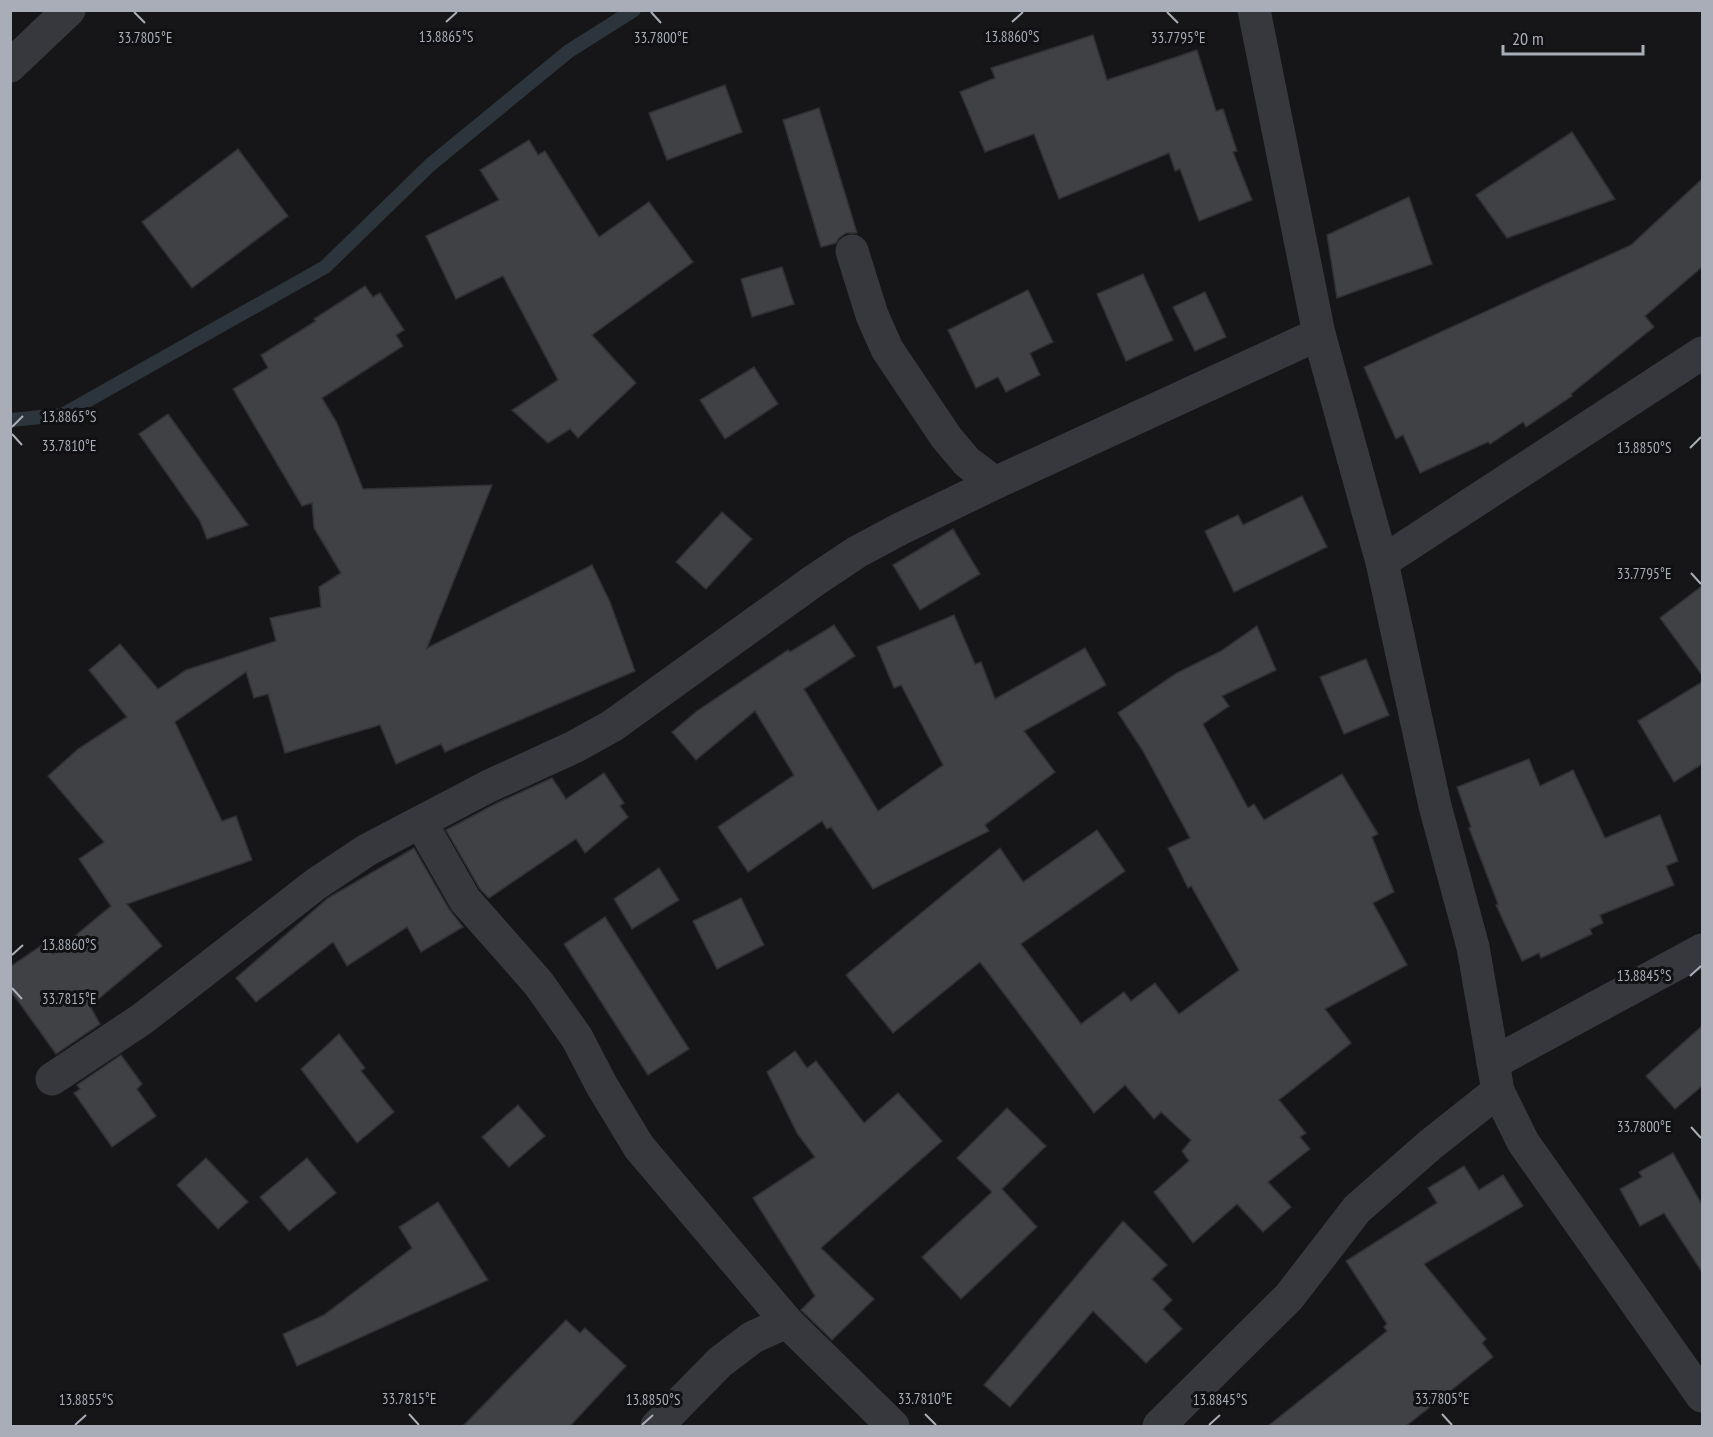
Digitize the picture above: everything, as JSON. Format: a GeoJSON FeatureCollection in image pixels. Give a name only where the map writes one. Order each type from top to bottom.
{"type":"FeatureCollection","features":[{"type":"Feature","properties":{"kind":"street"},"geometry":{"type":"LineString","coordinates":[[10,66],[69,10]]}},
{"type":"Feature","properties":{"kind":"street"},"geometry":{"type":"LineString","coordinates":[[1254,10],[1319,334],[1382,562],[1435,806],[1473,947],[1496,1077],[1523,1142],[1702,1396]]}},
{"type":"Feature","properties":{"kind":"street"},"geometry":{"type":"LineString","coordinates":[[852,251],[872,315],[887,349],[946,437],[967,462],[995,483]]}},
{"type":"Feature","properties":{"kind":"street"},"geometry":{"type":"LineString","coordinates":[[52,1079],[152,1012],[316,884],[367,850],[612,726],[857,552],[995,483],[1319,334]]}},
{"type":"Feature","properties":{"kind":"street"},"geometry":{"type":"LineString","coordinates":[[1382,562],[1702,353]]}},
{"type":"Feature","properties":{"kind":"street"},"geometry":{"type":"LineString","coordinates":[[420,823],[465,900],[539,984],[577,1038],[602,1086],[639,1147],[787,1322],[893,1426]]}},
{"type":"Feature","properties":{"kind":"street"},"geometry":{"type":"LineString","coordinates":[[1159,1426],[1289,1297],[1357,1209],[1430,1144],[1496,1077],[1702,950]]}},
{"type":"Feature","properties":{"kind":"street"},"geometry":{"type":"LineString","coordinates":[[657,1426],[720,1362],[753,1337],[787,1322]]}},
{"type":"Feature","properties":{"kind":"building"},"geometry":{"type":"Polygon","coordinates":[[[1093,35],[1107,80],[1197,50],[1216,111],[1223,109],[1237,151],[1233,152],[1252,200],[1199,221],[1180,169],[1175,171],[1169,153],[1059,199],[1034,134],[985,152],[960,92],[995,78],[991,68],[1093,35]]]}},
{"type":"Feature","properties":{"kind":"building"},"geometry":{"type":"Polygon","coordinates":[[[725,85],[742,132],[667,160],[649,113],[725,85]]]}},
{"type":"Feature","properties":{"kind":"building"},"geometry":{"type":"Polygon","coordinates":[[[819,108],[857,233],[846,233],[836,243],[821,247],[783,120],[819,108]]]}},
{"type":"Feature","properties":{"kind":"building"},"geometry":{"type":"Polygon","coordinates":[[[1572,132],[1615,199],[1507,238],[1476,195],[1572,132]]]}},
{"type":"Feature","properties":{"kind":"building"},"geometry":{"type":"Polygon","coordinates":[[[529,140],[538,155],[545,151],[599,237],[649,202],[693,262],[592,335],[636,383],[578,438],[570,429],[548,443],[512,410],[558,380],[503,276],[456,299],[426,236],[499,200],[480,170],[529,140]]]}},
{"type":"Feature","properties":{"kind":"building"},"geometry":{"type":"Polygon","coordinates":[[[238,149],[288,216],[192,288],[142,222],[238,149]]]}},
{"type":"Feature","properties":{"kind":"building"},"geometry":{"type":"Polygon","coordinates":[[[1702,179],[1702,267],[1645,316],[1654,327],[1571,394],[1572,396],[1526,427],[1523,422],[1490,444],[1488,442],[1420,473],[1403,435],[1396,439],[1364,367],[1631,245],[1702,179]]]}},
{"type":"Feature","properties":{"kind":"building"},"geometry":{"type":"Polygon","coordinates":[[[1409,197],[1432,264],[1337,298],[1327,235],[1409,197]]]}},
{"type":"Feature","properties":{"kind":"building"},"geometry":{"type":"Polygon","coordinates":[[[782,267],[794,304],[752,317],[741,279],[782,267]]]}},
{"type":"Feature","properties":{"kind":"building"},"geometry":{"type":"Polygon","coordinates":[[[1143,274],[1173,340],[1126,361],[1097,294],[1143,274]]]}},
{"type":"Feature","properties":{"kind":"building"},"geometry":{"type":"Polygon","coordinates":[[[365,286],[373,297],[380,293],[404,330],[396,335],[403,346],[322,398],[337,423],[363,489],[492,485],[427,648],[592,565],[610,602],[635,671],[445,752],[441,744],[396,764],[380,725],[285,753],[268,694],[254,698],[246,672],[175,722],[222,821],[236,816],[252,860],[127,904],[162,946],[90,1006],[100,1024],[56,1054],[10,990],[10,967],[45,943],[53,954],[111,906],[79,859],[104,842],[48,776],[78,749],[127,717],[89,670],[120,644],[158,689],[186,670],[276,641],[270,618],[321,607],[319,587],[341,573],[314,528],[312,503],[302,506],[233,389],[268,368],[261,355],[316,321],[314,319],[365,286]]]}},
{"type":"Feature","properties":{"kind":"building"},"geometry":{"type":"Polygon","coordinates":[[[1028,290],[1053,342],[1030,353],[1040,375],[1006,392],[998,377],[976,388],[948,330],[1028,290]]]}},
{"type":"Feature","properties":{"kind":"building"},"geometry":{"type":"Polygon","coordinates":[[[1205,292],[1226,337],[1195,351],[1173,307],[1205,292]]]}},
{"type":"Feature","properties":{"kind":"building"},"geometry":{"type":"Polygon","coordinates":[[[754,367],[778,404],[725,439],[700,400],[754,367]]]}},
{"type":"Feature","properties":{"kind":"building"},"geometry":{"type":"Polygon","coordinates":[[[168,414],[248,525],[207,539],[200,521],[139,434],[168,414]]]}},
{"type":"Feature","properties":{"kind":"building"},"geometry":{"type":"Polygon","coordinates":[[[1302,496],[1327,547],[1234,592],[1205,531],[1238,515],[1243,525],[1302,496]]]}},
{"type":"Feature","properties":{"kind":"building"},"geometry":{"type":"Polygon","coordinates":[[[722,512],[752,539],[706,589],[676,562],[722,512]]]}},
{"type":"Feature","properties":{"kind":"building"},"geometry":{"type":"Polygon","coordinates":[[[953,529],[980,574],[920,610],[893,565],[953,529]]]}},
{"type":"Feature","properties":{"kind":"building"},"geometry":{"type":"Polygon","coordinates":[[[1702,586],[1702,675],[1660,618],[1702,586]]]}},
{"type":"Feature","properties":{"kind":"building"},"geometry":{"type":"Polygon","coordinates":[[[954,615],[975,664],[981,662],[995,699],[1085,648],[1106,685],[1024,731],[1055,772],[985,825],[989,831],[873,889],[831,827],[827,829],[822,821],[748,872],[718,827],[794,775],[755,711],[696,760],[672,732],[697,711],[788,650],[790,652],[834,625],[855,656],[804,689],[878,811],[943,765],[901,685],[894,688],[877,647],[954,615]]]}},
{"type":"Feature","properties":{"kind":"building"},"geometry":{"type":"Polygon","coordinates":[[[1257,626],[1276,670],[1222,696],[1229,706],[1203,724],[1248,808],[1254,804],[1264,820],[1342,774],[1378,834],[1372,837],[1394,892],[1373,903],[1407,965],[1325,1009],[1351,1043],[1279,1100],[1306,1133],[1300,1137],[1310,1149],[1268,1182],[1291,1207],[1263,1232],[1237,1204],[1193,1243],[1154,1192],[1189,1161],[1182,1151],[1191,1140],[1161,1112],[1154,1119],[1125,1085],[1094,1113],[980,962],[893,1033],[846,975],[1000,848],[1023,882],[1097,830],[1125,871],[1021,944],[1081,1024],[1124,992],[1131,1001],[1155,983],[1179,1014],[1239,970],[1191,886],[1188,888],[1168,848],[1190,838],[1143,751],[1118,713],[1177,673],[1221,651],[1257,626]]]}},
{"type":"Feature","properties":{"kind":"building"},"geometry":{"type":"Polygon","coordinates":[[[1366,659],[1389,715],[1344,734],[1320,677],[1366,659]]]}},
{"type":"Feature","properties":{"kind":"building"},"geometry":{"type":"Polygon","coordinates":[[[1702,682],[1702,764],[1674,782],[1638,721],[1702,682]]]}},
{"type":"Feature","properties":{"kind":"building"},"geometry":{"type":"Polygon","coordinates":[[[1529,759],[1540,786],[1573,770],[1605,838],[1660,815],[1678,861],[1666,866],[1674,885],[1600,915],[1603,923],[1590,929],[1592,934],[1541,958],[1539,953],[1522,961],[1496,905],[1498,904],[1469,828],[1471,827],[1457,787],[1529,759]]]}},
{"type":"Feature","properties":{"kind":"building"},"geometry":{"type":"Polygon","coordinates":[[[604,773],[624,803],[620,806],[628,817],[585,853],[576,839],[489,898],[480,889],[446,830],[552,778],[566,799],[604,773]]]}},
{"type":"Feature","properties":{"kind":"building"},"geometry":{"type":"Polygon","coordinates":[[[414,848],[449,909],[463,927],[421,952],[407,927],[347,966],[333,942],[256,1002],[236,978],[328,898],[414,848]]]}},
{"type":"Feature","properties":{"kind":"building"},"geometry":{"type":"Polygon","coordinates":[[[659,868],[679,900],[632,929],[614,899],[659,868]]]}},
{"type":"Feature","properties":{"kind":"building"},"geometry":{"type":"Polygon","coordinates":[[[741,898],[764,945],[717,969],[693,921],[741,898]]]}},
{"type":"Feature","properties":{"kind":"building"},"geometry":{"type":"Polygon","coordinates":[[[605,917],[689,1049],[648,1075],[564,944],[605,917]]]}},
{"type":"Feature","properties":{"kind":"building"},"geometry":{"type":"Polygon","coordinates":[[[1702,1026],[1702,1086],[1675,1109],[1646,1076],[1702,1026]]]}},
{"type":"Feature","properties":{"kind":"building"},"geometry":{"type":"Polygon","coordinates":[[[339,1034],[365,1068],[361,1071],[394,1112],[357,1143],[301,1069],[339,1034]]]}},
{"type":"Feature","properties":{"kind":"building"},"geometry":{"type":"Polygon","coordinates":[[[795,1051],[807,1068],[816,1061],[864,1123],[898,1093],[942,1141],[821,1248],[874,1299],[832,1340],[801,1310],[815,1296],[753,1198],[815,1157],[797,1133],[767,1072],[795,1051]]]}},
{"type":"Feature","properties":{"kind":"building"},"geometry":{"type":"Polygon","coordinates":[[[121,1055],[142,1084],[137,1089],[156,1116],[112,1147],[74,1093],[80,1089],[77,1085],[121,1055]]]}},
{"type":"Feature","properties":{"kind":"building"},"geometry":{"type":"Polygon","coordinates":[[[518,1105],[545,1136],[509,1167],[482,1137],[518,1105]]]}},
{"type":"Feature","properties":{"kind":"building"},"geometry":{"type":"Polygon","coordinates":[[[1007,1108],[1046,1146],[1002,1189],[1037,1227],[961,1299],[922,1257],[992,1192],[957,1158],[1007,1108]]]}},
{"type":"Feature","properties":{"kind":"building"},"geometry":{"type":"Polygon","coordinates":[[[1673,1153],[1702,1205],[1702,1272],[1664,1213],[1640,1226],[1620,1189],[1642,1177],[1639,1172],[1673,1153]]]}},
{"type":"Feature","properties":{"kind":"building"},"geometry":{"type":"Polygon","coordinates":[[[206,1158],[248,1202],[218,1229],[177,1185],[206,1158]]]}},
{"type":"Feature","properties":{"kind":"building"},"geometry":{"type":"Polygon","coordinates":[[[307,1158],[336,1193],[289,1231],[260,1197],[307,1158]]]}},
{"type":"Feature","properties":{"kind":"building"},"geometry":{"type":"Polygon","coordinates":[[[1464,1166],[1479,1190],[1503,1175],[1523,1206],[1424,1264],[1486,1339],[1482,1343],[1493,1357],[1406,1426],[1268,1426],[1387,1331],[1384,1327],[1387,1324],[1346,1261],[1437,1203],[1428,1188],[1464,1166]]]}},
{"type":"Feature","properties":{"kind":"building"},"geometry":{"type":"Polygon","coordinates":[[[438,1202],[488,1280],[297,1366],[283,1334],[324,1315],[412,1248],[399,1227],[438,1202]]]}},
{"type":"Feature","properties":{"kind":"building"},"geometry":{"type":"Polygon","coordinates":[[[1123,1221],[1167,1265],[1152,1279],[1172,1300],[1163,1309],[1182,1329],[1146,1363],[1093,1311],[1010,1407],[984,1385],[1123,1221]]]}},
{"type":"Feature","properties":{"kind":"building"},"geometry":{"type":"Polygon","coordinates":[[[566,1320],[580,1333],[585,1328],[626,1366],[570,1426],[463,1426],[566,1320]]]}},
{"type":"Feature","properties":{"kind":"waterway"},"geometry":{"type":"LineString","coordinates":[[10,420],[62,415],[325,267],[430,165],[569,51],[634,10]]}}]}
